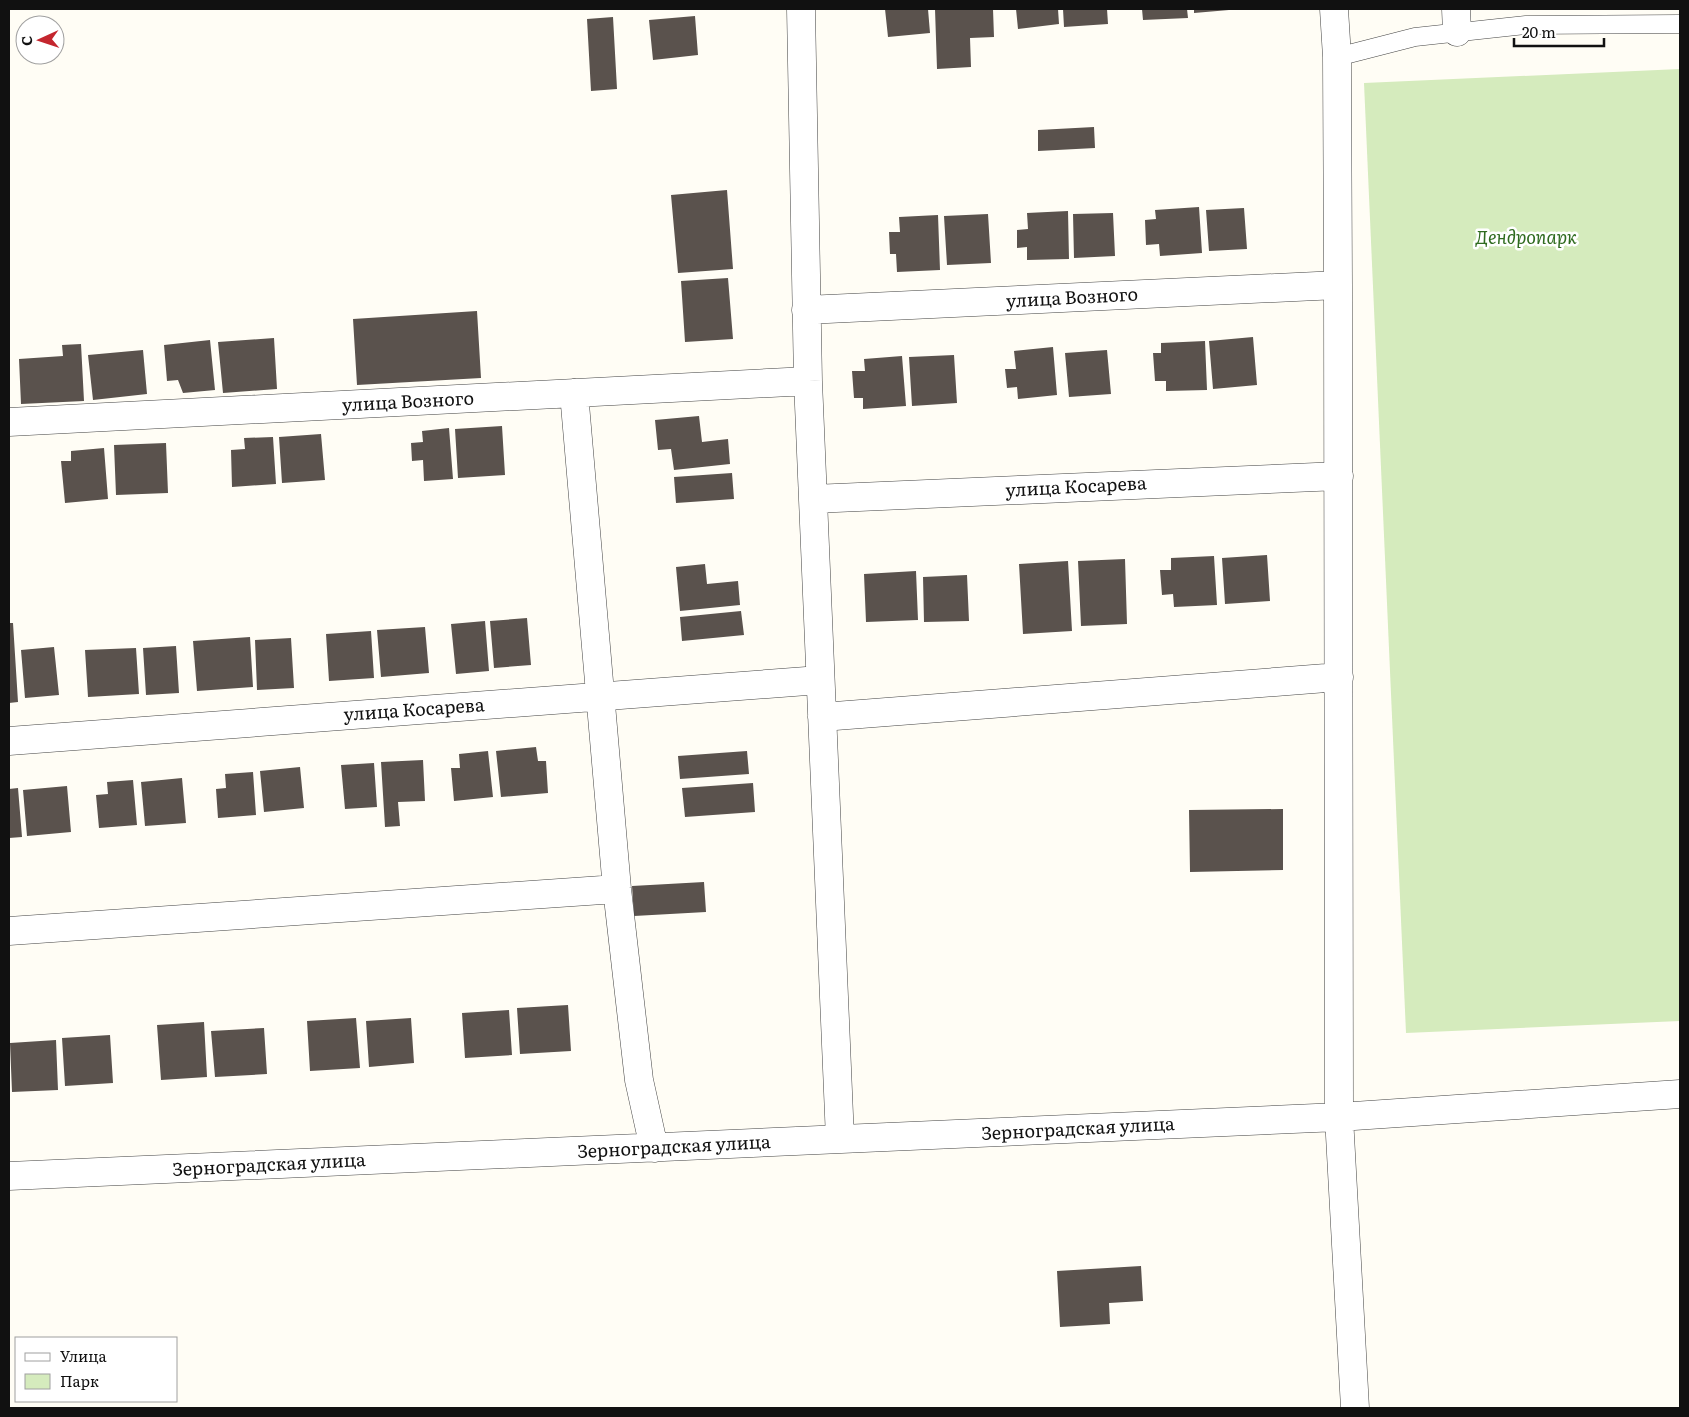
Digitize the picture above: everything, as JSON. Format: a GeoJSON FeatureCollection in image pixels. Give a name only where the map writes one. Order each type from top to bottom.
{"type":"FeatureCollection","features":[{"type":"Feature","properties":{"kind":"street"},"geometry":{"type":"LineString","coordinates":[[801,9],[808,381],[840,1139]]}},
{"type":"Feature","properties":{"kind":"street"},"geometry":{"type":"LineString","coordinates":[[1334,9],[1337,57],[1339,476],[1339,1117],[1355,1408]]}},
{"type":"Feature","properties":{"kind":"street","name":"улица Возного"},"geometry":{"type":"LineString","coordinates":[[806,310],[1338,285]]}},
{"type":"Feature","properties":{"kind":"street","name":"улица Возного"},"geometry":{"type":"LineString","coordinates":[[9,422],[808,381]]}},
{"type":"Feature","properties":{"kind":"street"},"geometry":{"type":"LineString","coordinates":[[574,393],[617,889],[639,1080],[654,1148]]}},
{"type":"Feature","properties":{"kind":"street","name":"улица Косарева"},"geometry":{"type":"LineString","coordinates":[[813,499],[1339,476]]}},
{"type":"Feature","properties":{"kind":"street"},"geometry":{"type":"LineString","coordinates":[[822,717],[1339,677]]}},
{"type":"Feature","properties":{"kind":"street","name":"улица Косарева"},"geometry":{"type":"LineString","coordinates":[[9,741],[820,680]]}},
{"type":"Feature","properties":{"kind":"street"},"geometry":{"type":"LineString","coordinates":[[9,931],[617,889]]}},
{"type":"Feature","properties":{"kind":"street","name":"Зерноградская улица"},"geometry":{"type":"LineString","coordinates":[[9,1176],[1339,1117],[1680,1094]]}},
{"type":"Feature","properties":{"kind":"lane"},"geometry":{"type":"LineString","coordinates":[[1337,57],[1416,37],[1456,21],[1526,25],[1680,24]]}},
{"type":"Feature","properties":{"kind":"green space","name":"Дендропарк"},"geometry":{"type":"Polygon","coordinates":[[[1680,69],[1680,1021],[1406,1033],[1364,83],[1680,69]]]}},
{"type":"Feature","properties":{"kind":"building"},"geometry":{"type":"Polygon","coordinates":[[[885,9],[928,9],[930,33],[888,37],[885,9]]]}},
{"type":"Feature","properties":{"kind":"building"},"geometry":{"type":"Polygon","coordinates":[[[935,9],[993,9],[994,37],[970,38],[971,67],[937,69],[935,9]]]}},
{"type":"Feature","properties":{"kind":"building"},"geometry":{"type":"Polygon","coordinates":[[[1016,9],[1058,9],[1059,24],[1018,29],[1016,9]]]}},
{"type":"Feature","properties":{"kind":"building"},"geometry":{"type":"Polygon","coordinates":[[[1063,9],[1107,9],[1108,24],[1064,27],[1063,9]]]}},
{"type":"Feature","properties":{"kind":"building"},"geometry":{"type":"Polygon","coordinates":[[[1142,9],[1187,9],[1188,18],[1143,20],[1142,9]]]}},
{"type":"Feature","properties":{"kind":"building"},"geometry":{"type":"Polygon","coordinates":[[[1194,9],[1229,9],[1229,10],[1194,13],[1194,9]]]}},
{"type":"Feature","properties":{"kind":"building"},"geometry":{"type":"Polygon","coordinates":[[[695,16],[698,55],[653,60],[649,20],[695,16]]]}},
{"type":"Feature","properties":{"kind":"building"},"geometry":{"type":"Polygon","coordinates":[[[613,17],[617,89],[591,91],[587,19],[613,17]]]}},
{"type":"Feature","properties":{"kind":"building"},"geometry":{"type":"Polygon","coordinates":[[[1094,127],[1095,148],[1038,151],[1038,130],[1094,127]]]}},
{"type":"Feature","properties":{"kind":"building"},"geometry":{"type":"Polygon","coordinates":[[[727,190],[733,269],[678,273],[671,195],[727,190]]]}},
{"type":"Feature","properties":{"kind":"building"},"geometry":{"type":"Polygon","coordinates":[[[1199,207],[1202,253],[1160,256],[1159,244],[1146,245],[1145,220],[1156,219],[1155,210],[1199,207]]]}},
{"type":"Feature","properties":{"kind":"building"},"geometry":{"type":"Polygon","coordinates":[[[1244,208],[1247,249],[1209,251],[1206,210],[1244,208]]]}},
{"type":"Feature","properties":{"kind":"building"},"geometry":{"type":"Polygon","coordinates":[[[1068,211],[1069,259],[1027,260],[1027,247],[1017,248],[1017,230],[1028,229],[1027,213],[1068,211]]]}},
{"type":"Feature","properties":{"kind":"building"},"geometry":{"type":"Polygon","coordinates":[[[1113,213],[1115,256],[1074,258],[1073,214],[1113,213]]]}},
{"type":"Feature","properties":{"kind":"building"},"geometry":{"type":"Polygon","coordinates":[[[988,214],[991,263],[947,265],[944,216],[988,214]]]}},
{"type":"Feature","properties":{"kind":"building"},"geometry":{"type":"Polygon","coordinates":[[[938,215],[940,270],[897,272],[896,254],[890,254],[889,232],[900,232],[899,217],[938,215]]]}},
{"type":"Feature","properties":{"kind":"building"},"geometry":{"type":"Polygon","coordinates":[[[728,278],[733,339],[685,342],[681,281],[728,278]]]}},
{"type":"Feature","properties":{"kind":"building"},"geometry":{"type":"Polygon","coordinates":[[[477,311],[481,378],[357,385],[353,319],[477,311]]]}},
{"type":"Feature","properties":{"kind":"building"},"geometry":{"type":"Polygon","coordinates":[[[1253,337],[1257,385],[1213,389],[1209,341],[1253,337]]]}},
{"type":"Feature","properties":{"kind":"building"},"geometry":{"type":"Polygon","coordinates":[[[274,338],[277,389],[223,393],[218,342],[274,338]]]}},
{"type":"Feature","properties":{"kind":"building"},"geometry":{"type":"Polygon","coordinates":[[[210,340],[215,390],[183,393],[178,380],[167,381],[164,345],[210,340]]]}},
{"type":"Feature","properties":{"kind":"building"},"geometry":{"type":"Polygon","coordinates":[[[1205,341],[1207,390],[1166,391],[1166,381],[1155,381],[1153,353],[1161,353],[1161,343],[1205,341]]]}},
{"type":"Feature","properties":{"kind":"building"},"geometry":{"type":"Polygon","coordinates":[[[81,344],[84,401],[21,404],[19,359],[63,356],[62,345],[81,344]]]}},
{"type":"Feature","properties":{"kind":"building"},"geometry":{"type":"Polygon","coordinates":[[[1053,347],[1057,395],[1018,399],[1017,387],[1007,388],[1005,369],[1016,369],[1014,351],[1053,347]]]}},
{"type":"Feature","properties":{"kind":"building"},"geometry":{"type":"Polygon","coordinates":[[[143,350],[147,394],[93,400],[88,355],[143,350]]]}},
{"type":"Feature","properties":{"kind":"building"},"geometry":{"type":"Polygon","coordinates":[[[1107,350],[1111,394],[1069,397],[1065,353],[1107,350]]]}},
{"type":"Feature","properties":{"kind":"building"},"geometry":{"type":"Polygon","coordinates":[[[954,355],[957,403],[912,406],[909,357],[954,355]]]}},
{"type":"Feature","properties":{"kind":"building"},"geometry":{"type":"Polygon","coordinates":[[[902,356],[906,406],[863,409],[863,398],[854,398],[852,371],[865,371],[864,359],[902,356]]]}},
{"type":"Feature","properties":{"kind":"building"},"geometry":{"type":"Polygon","coordinates":[[[699,416],[702,442],[728,439],[730,464],[674,470],[671,449],[658,450],[655,420],[699,416]]]}},
{"type":"Feature","properties":{"kind":"building"},"geometry":{"type":"Polygon","coordinates":[[[502,426],[505,475],[458,478],[455,429],[502,426]]]}},
{"type":"Feature","properties":{"kind":"building"},"geometry":{"type":"Polygon","coordinates":[[[449,428],[453,479],[424,481],[423,460],[412,461],[411,443],[423,442],[422,431],[449,428]]]}},
{"type":"Feature","properties":{"kind":"building"},"geometry":{"type":"Polygon","coordinates":[[[321,434],[325,480],[282,483],[279,437],[321,434]]]}},
{"type":"Feature","properties":{"kind":"building"},"geometry":{"type":"Polygon","coordinates":[[[273,437],[276,484],[232,487],[231,450],[245,449],[244,438],[273,437]]]}},
{"type":"Feature","properties":{"kind":"building"},"geometry":{"type":"Polygon","coordinates":[[[166,443],[168,493],[116,495],[114,445],[166,443]]]}},
{"type":"Feature","properties":{"kind":"building"},"geometry":{"type":"Polygon","coordinates":[[[104,448],[108,499],[65,503],[61,461],[71,461],[71,451],[104,448]]]}},
{"type":"Feature","properties":{"kind":"building"},"geometry":{"type":"Polygon","coordinates":[[[732,473],[734,499],[676,503],[674,477],[732,473]]]}},
{"type":"Feature","properties":{"kind":"building"},"geometry":{"type":"Polygon","coordinates":[[[1267,555],[1270,601],[1225,604],[1222,558],[1267,555]]]}},
{"type":"Feature","properties":{"kind":"building"},"geometry":{"type":"Polygon","coordinates":[[[1214,556],[1217,605],[1174,607],[1173,594],[1162,595],[1160,570],[1171,570],[1171,558],[1214,556]]]}},
{"type":"Feature","properties":{"kind":"building"},"geometry":{"type":"Polygon","coordinates":[[[1125,559],[1127,624],[1081,626],[1078,561],[1125,559]]]}},
{"type":"Feature","properties":{"kind":"building"},"geometry":{"type":"Polygon","coordinates":[[[1068,561],[1072,631],[1023,634],[1019,564],[1068,561]]]}},
{"type":"Feature","properties":{"kind":"building"},"geometry":{"type":"Polygon","coordinates":[[[705,564],[707,584],[738,581],[740,605],[680,611],[676,567],[705,564]]]}},
{"type":"Feature","properties":{"kind":"building"},"geometry":{"type":"Polygon","coordinates":[[[916,571],[918,620],[866,622],[864,574],[916,571]]]}},
{"type":"Feature","properties":{"kind":"building"},"geometry":{"type":"Polygon","coordinates":[[[967,575],[969,621],[924,622],[923,577],[967,575]]]}},
{"type":"Feature","properties":{"kind":"building"},"geometry":{"type":"Polygon","coordinates":[[[741,611],[744,635],[682,641],[680,617],[741,611]]]}},
{"type":"Feature","properties":{"kind":"building"},"geometry":{"type":"Polygon","coordinates":[[[527,618],[531,665],[494,668],[490,621],[527,618]]]}},
{"type":"Feature","properties":{"kind":"building"},"geometry":{"type":"Polygon","coordinates":[[[485,621],[489,671],[456,674],[451,624],[485,621]]]}},
{"type":"Feature","properties":{"kind":"building"},"geometry":{"type":"Polygon","coordinates":[[[9,623],[13,623],[18,702],[9,703],[9,623]]]}},
{"type":"Feature","properties":{"kind":"building"},"geometry":{"type":"Polygon","coordinates":[[[425,627],[429,673],[381,677],[377,630],[425,627]]]}},
{"type":"Feature","properties":{"kind":"building"},"geometry":{"type":"Polygon","coordinates":[[[371,631],[374,678],[329,681],[326,634],[371,631]]]}},
{"type":"Feature","properties":{"kind":"building"},"geometry":{"type":"Polygon","coordinates":[[[250,637],[253,687],[197,691],[193,641],[250,637]]]}},
{"type":"Feature","properties":{"kind":"building"},"geometry":{"type":"Polygon","coordinates":[[[291,638],[294,688],[257,690],[255,640],[291,638]]]}},
{"type":"Feature","properties":{"kind":"building"},"geometry":{"type":"Polygon","coordinates":[[[176,646],[179,693],[146,695],[143,648],[176,646]]]}},
{"type":"Feature","properties":{"kind":"building"},"geometry":{"type":"Polygon","coordinates":[[[54,647],[59,695],[25,698],[21,650],[54,647]]]}},
{"type":"Feature","properties":{"kind":"building"},"geometry":{"type":"Polygon","coordinates":[[[136,648],[139,694],[88,697],[85,650],[136,648]]]}},
{"type":"Feature","properties":{"kind":"building"},"geometry":{"type":"Polygon","coordinates":[[[536,747],[538,761],[546,761],[548,793],[501,797],[496,751],[536,747]]]}},
{"type":"Feature","properties":{"kind":"building"},"geometry":{"type":"Polygon","coordinates":[[[488,751],[493,797],[454,801],[451,768],[460,768],[459,754],[488,751]]]}},
{"type":"Feature","properties":{"kind":"building"},"geometry":{"type":"Polygon","coordinates":[[[747,751],[749,774],[680,779],[678,756],[747,751]]]}},
{"type":"Feature","properties":{"kind":"building"},"geometry":{"type":"Polygon","coordinates":[[[423,760],[425,801],[398,802],[400,826],[385,827],[381,762],[423,760]]]}},
{"type":"Feature","properties":{"kind":"building"},"geometry":{"type":"Polygon","coordinates":[[[374,763],[377,807],[345,809],[341,765],[374,763]]]}},
{"type":"Feature","properties":{"kind":"building"},"geometry":{"type":"Polygon","coordinates":[[[300,767],[304,808],[264,812],[260,771],[300,767]]]}},
{"type":"Feature","properties":{"kind":"building"},"geometry":{"type":"Polygon","coordinates":[[[253,772],[256,815],[218,818],[216,789],[226,788],[225,774],[253,772]]]}},
{"type":"Feature","properties":{"kind":"building"},"geometry":{"type":"Polygon","coordinates":[[[182,778],[186,823],[145,826],[141,782],[182,778]]]}},
{"type":"Feature","properties":{"kind":"building"},"geometry":{"type":"Polygon","coordinates":[[[133,780],[137,825],[99,828],[96,795],[108,794],[107,782],[133,780]]]}},
{"type":"Feature","properties":{"kind":"building"},"geometry":{"type":"Polygon","coordinates":[[[753,783],[755,812],[685,817],[682,788],[753,783]]]}},
{"type":"Feature","properties":{"kind":"building"},"geometry":{"type":"Polygon","coordinates":[[[67,786],[71,832],[27,836],[23,790],[67,786]]]}},
{"type":"Feature","properties":{"kind":"building"},"geometry":{"type":"Polygon","coordinates":[[[18,788],[22,837],[9,838],[9,789],[18,788]]]}},
{"type":"Feature","properties":{"kind":"building"},"geometry":{"type":"Polygon","coordinates":[[[1283,809],[1283,870],[1190,872],[1189,810],[1283,809]]]}},
{"type":"Feature","properties":{"kind":"building"},"geometry":{"type":"Polygon","coordinates":[[[704,882],[706,912],[634,916],[632,886],[704,882]]]}},
{"type":"Feature","properties":{"kind":"building"},"geometry":{"type":"Polygon","coordinates":[[[568,1005],[571,1051],[520,1054],[517,1008],[568,1005]]]}},
{"type":"Feature","properties":{"kind":"building"},"geometry":{"type":"Polygon","coordinates":[[[509,1010],[512,1055],[465,1058],[462,1013],[509,1010]]]}},
{"type":"Feature","properties":{"kind":"building"},"geometry":{"type":"Polygon","coordinates":[[[356,1018],[360,1068],[310,1071],[307,1021],[356,1018]]]}},
{"type":"Feature","properties":{"kind":"building"},"geometry":{"type":"Polygon","coordinates":[[[411,1018],[414,1063],[369,1067],[366,1021],[411,1018]]]}},
{"type":"Feature","properties":{"kind":"building"},"geometry":{"type":"Polygon","coordinates":[[[204,1022],[207,1077],[161,1080],[157,1025],[204,1022]]]}},
{"type":"Feature","properties":{"kind":"building"},"geometry":{"type":"Polygon","coordinates":[[[264,1028],[267,1074],[215,1077],[211,1031],[264,1028]]]}},
{"type":"Feature","properties":{"kind":"building"},"geometry":{"type":"Polygon","coordinates":[[[110,1035],[113,1083],[65,1086],[62,1038],[110,1035]]]}},
{"type":"Feature","properties":{"kind":"building"},"geometry":{"type":"Polygon","coordinates":[[[56,1040],[58,1090],[12,1092],[10,1043],[56,1040]]]}},
{"type":"Feature","properties":{"kind":"building"},"geometry":{"type":"Polygon","coordinates":[[[1141,1266],[1143,1301],[1109,1303],[1110,1324],[1060,1327],[1057,1271],[1141,1266]]]}}]}
